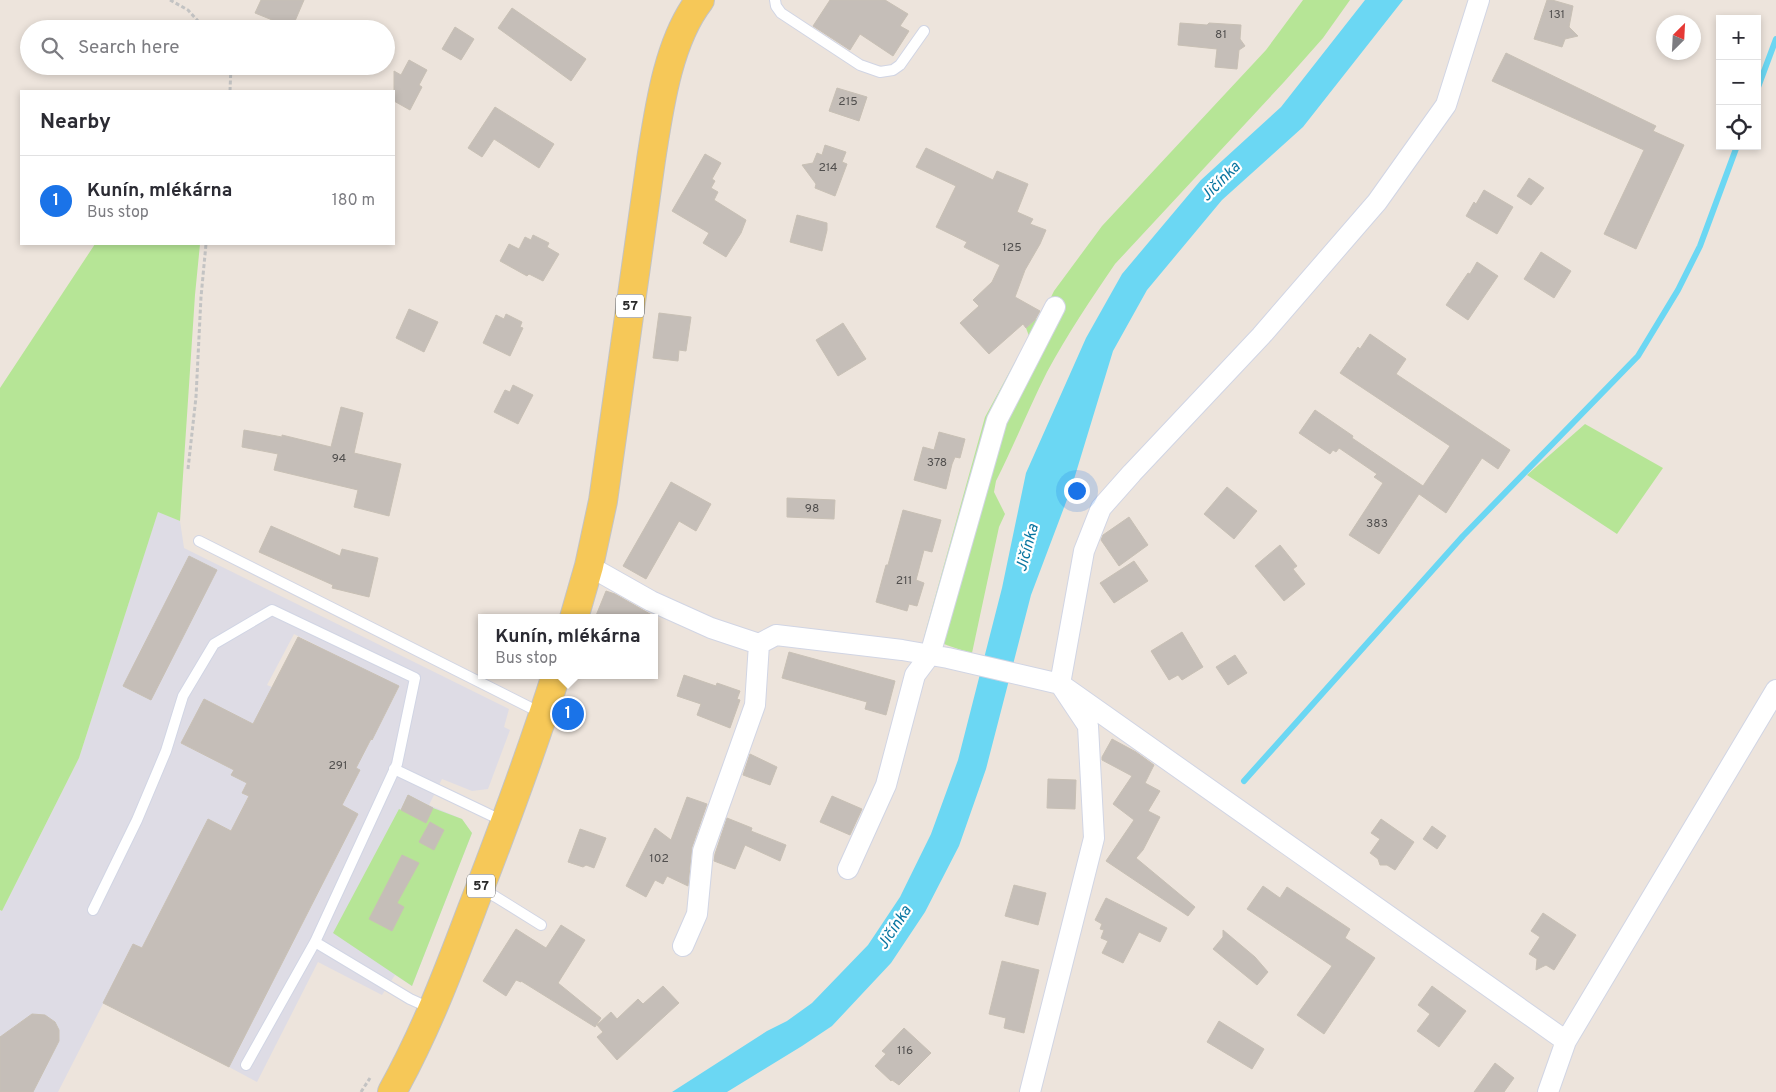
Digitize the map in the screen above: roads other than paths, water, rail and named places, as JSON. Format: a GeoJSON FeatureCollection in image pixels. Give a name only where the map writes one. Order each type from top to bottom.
{"type":"FeatureCollection","features":[{"type":"Feature","properties":{"kind":"main road","name":"57"},"geometry":{"type":"LineString","coordinates":[[575,614],[589,566],[603,501],[650,160],[660,106],[674,53],[684,28],[700,0]]}},
{"type":"Feature","properties":{"kind":"main road","name":"57"},"geometry":{"type":"LineString","coordinates":[[392,1092],[414,1053],[433,1010],[505,822],[555,679]]}},
{"type":"Feature","properties":{"kind":"street"},"geometry":{"type":"LineString","coordinates":[[1030,1092],[1094,838],[1088,726],[1060,684],[1084,551],[1101,508],[1128,485],[1377,202],[1446,105],[1479,0]]}},
{"type":"Feature","properties":{"kind":"street"},"geometry":{"type":"LineString","coordinates":[[848,869],[886,785],[915,675],[939,656],[997,420],[1055,307]]}},
{"type":"Feature","properties":{"kind":"street"},"geometry":{"type":"LineString","coordinates":[[589,566],[660,605],[711,628],[759,644],[776,635],[902,650],[939,656],[1060,684],[1566,1041]]}},
{"type":"Feature","properties":{"kind":"street"},"geometry":{"type":"LineString","coordinates":[[683,946],[697,914],[703,851],[755,705],[759,644]]}},
{"type":"Feature","properties":{"kind":"street"},"geometry":{"type":"LineString","coordinates":[[1548,1092],[1566,1041],[1776,690]]}},
{"type":"Feature","properties":{"kind":"lane"},"geometry":{"type":"LineString","coordinates":[[775,0],[776,6],[781,13],[860,64],[880,72],[893,70],[900,64],[924,31]]}},
{"type":"Feature","properties":{"kind":"lane"},"geometry":{"type":"LineString","coordinates":[[199,541],[544,714]]}},
{"type":"Feature","properties":{"kind":"lane"},"geometry":{"type":"LineString","coordinates":[[93,910],[144,803],[166,751],[182,696],[214,644],[272,610],[415,678],[394,769],[315,942],[246,1065]]}},
{"type":"Feature","properties":{"kind":"lane"},"geometry":{"type":"LineString","coordinates":[[394,769],[505,822]]}},
{"type":"Feature","properties":{"kind":"lane"},"geometry":{"type":"LineString","coordinates":[[480,889],[541,925]]}},
{"type":"Feature","properties":{"kind":"lane"},"geometry":{"type":"LineString","coordinates":[[315,942],[410,999],[433,1010]]}},
{"type":"Feature","properties":{"kind":"water","name":"Jičínka"},"geometry":{"type":"Polygon","coordinates":[[[1365,0],[1403,0],[1303,127],[1222,200],[1147,290],[1113,351],[1071,489],[1031,595],[986,769],[959,846],[925,912],[891,963],[832,1026],[727,1092],[672,1092],[767,1031],[787,1021],[812,1003],[868,945],[900,897],[931,834],[958,760],[1002,588],[1026,473],[1086,338],[1122,274],[1201,180],[1281,107],[1365,0]]]}},
{"type":"Feature","properties":{"kind":"waterway"},"geometry":{"type":"LineString","coordinates":[[1761,79],[1776,39]]}},
{"type":"Feature","properties":{"kind":"waterway"},"geometry":{"type":"LineString","coordinates":[[1244,781],[1463,536],[1638,356],[1678,290],[1700,246],[1736,150]]}},
{"type":"Feature","properties":{"kind":"place","name":"Kunín, mlékárna"},"geometry":{"type":"Point","coordinates":[568,714]}}]}
